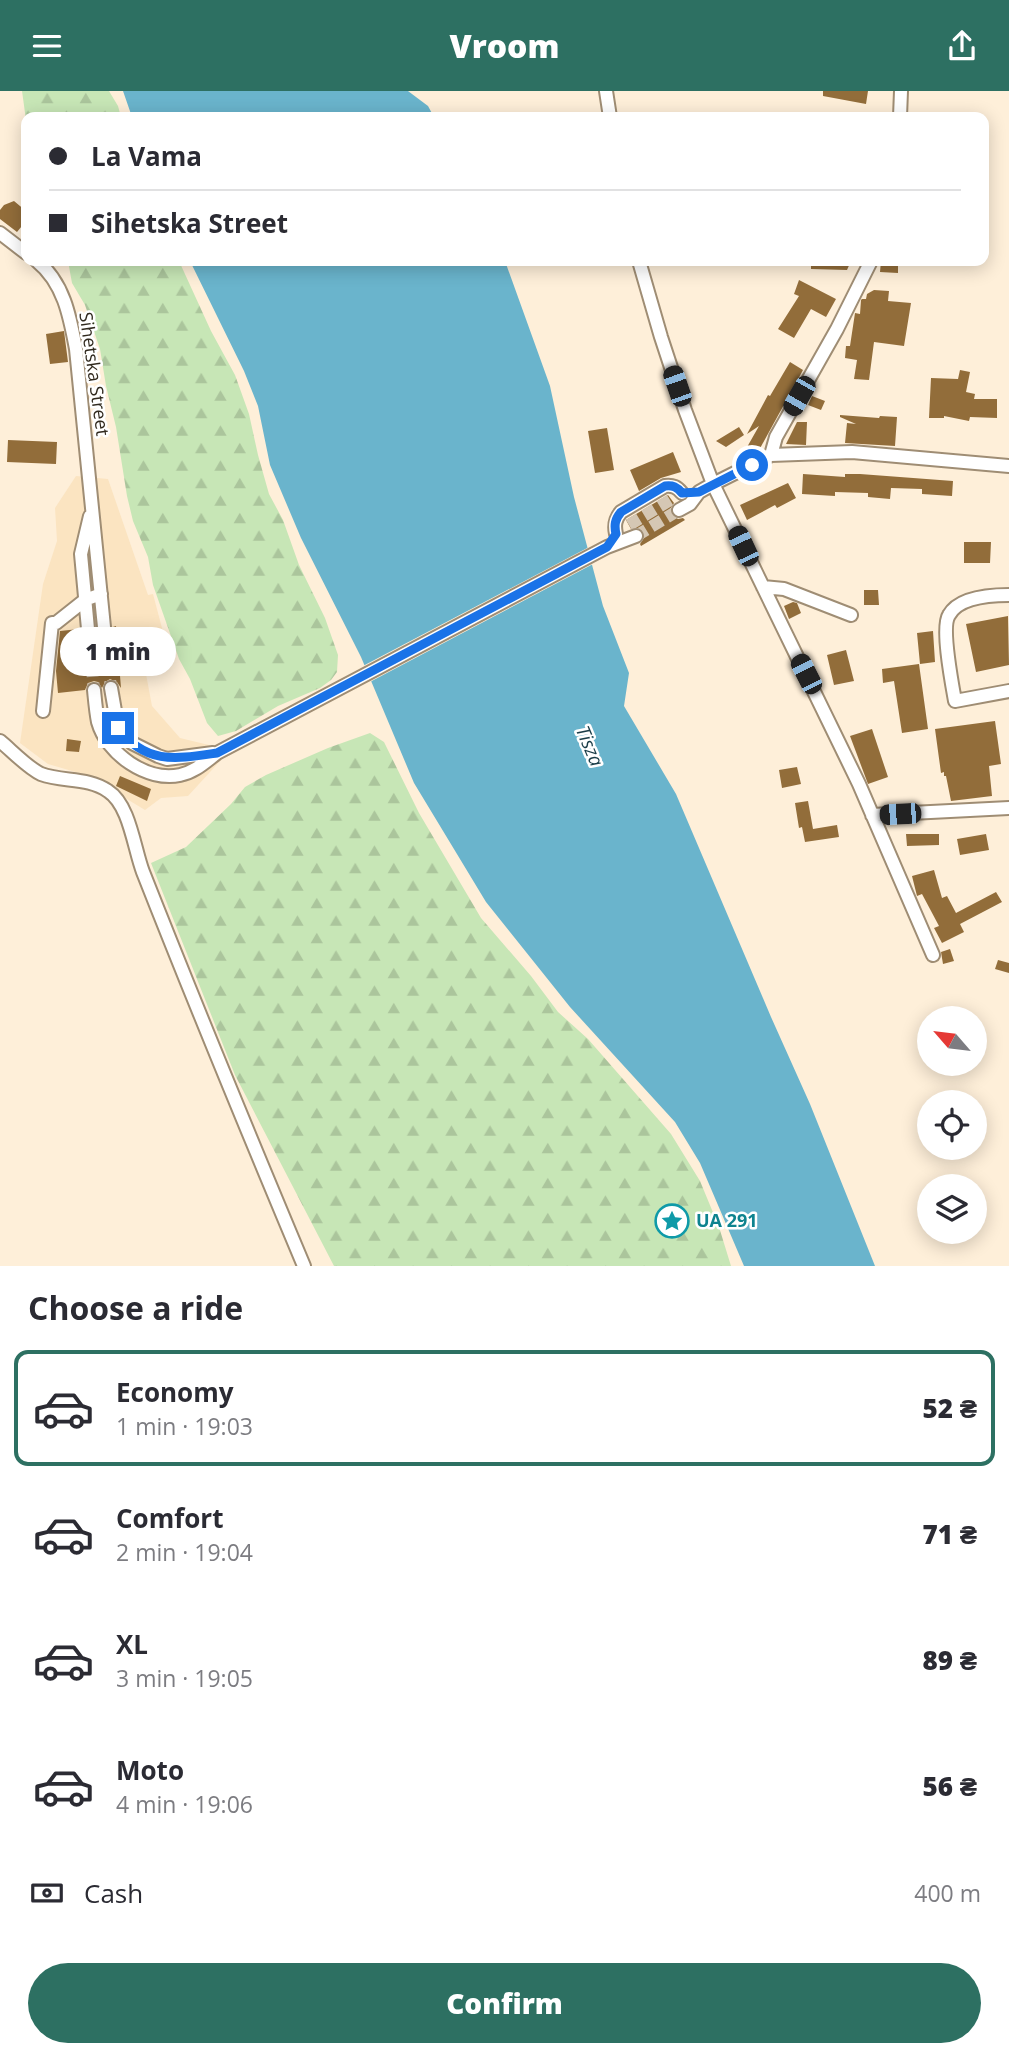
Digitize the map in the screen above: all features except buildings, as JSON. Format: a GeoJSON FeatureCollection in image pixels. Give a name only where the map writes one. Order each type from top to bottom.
{"type":"FeatureCollection","features":[{"type":"Feature","properties":{"kind":"street"},"geometry":{"type":"LineString","coordinates":[[606,91],[609,112]]}},
{"type":"Feature","properties":{"kind":"street"},"geometry":{"type":"LineString","coordinates":[[900,112],[901,91]]}},
{"type":"Feature","properties":{"kind":"street"},"geometry":{"type":"LineString","coordinates":[[0,233],[21,249]]}},
{"type":"Feature","properties":{"kind":"street","name":"Sihetska Street"},"geometry":{"type":"LineString","coordinates":[[41,266],[56,283],[69,311],[76,349],[104,627]]}},
{"type":"Feature","properties":{"kind":"street"},"geometry":{"type":"LineString","coordinates":[[640,266],[685,410],[713,484],[828,718],[933,955]]}},
{"type":"Feature","properties":{"kind":"street"},"geometry":{"type":"LineString","coordinates":[[771,455],[776,437],[837,329],[868,266]]}},
{"type":"Feature","properties":{"kind":"street"},"geometry":{"type":"LineString","coordinates":[[616,534],[614,526],[621,512],[665,486],[672,485],[677,488],[678,501],[771,455],[852,452],[1009,466]]}},
{"type":"Feature","properties":{"kind":"street","name":"Sihetska Street"},"geometry":{"type":"LineString","coordinates":[[88,629],[81,554],[93,502]]}},
{"type":"Feature","properties":{"kind":"street"},"geometry":{"type":"LineString","coordinates":[[94,690],[99,723],[110,744],[123,757],[151,773],[162,776],[179,775],[195,769],[220,751],[602,550],[632,531],[616,534],[602,550]]}},
{"type":"Feature","properties":{"kind":"street"},"geometry":{"type":"LineString","coordinates":[[762,587],[784,589],[851,615]]}},
{"type":"Feature","properties":{"kind":"street"},"geometry":{"type":"LineString","coordinates":[[43,711],[52,622],[56,623],[85,600],[102,594]]}},
{"type":"Feature","properties":{"kind":"street"},"geometry":{"type":"LineString","coordinates":[[1009,595],[992,595],[958,605],[948,615],[945,628],[955,701],[1009,691]]}},
{"type":"Feature","properties":{"kind":"street"},"geometry":{"type":"LineString","coordinates":[[111,688],[118,728],[132,743],[150,753],[167,758],[220,751]]}},
{"type":"Feature","properties":{"kind":"street"},"geometry":{"type":"LineString","coordinates":[[0,741],[39,773],[55,778],[80,780],[109,791],[124,811],[140,865],[304,1266]]}},
{"type":"Feature","properties":{"kind":"street"},"geometry":{"type":"LineString","coordinates":[[123,757],[132,743]]}},
{"type":"Feature","properties":{"kind":"street"},"geometry":{"type":"LineString","coordinates":[[872,815],[1009,808]]}},
{"type":"Feature","properties":{"kind":"shaded area"},"geometry":{"type":"Polygon","coordinates":[[[76,476],[108,479],[148,595],[153,594],[167,647],[142,653],[152,706],[180,738],[213,746],[221,760],[188,796],[161,798],[145,810],[89,776],[48,764],[20,743],[43,584],[57,541],[55,508],[76,476]]]}},
{"type":"Feature","properties":{"kind":"green space"},"geometry":{"type":"Polygon","coordinates":[[[22,91],[109,91],[120,112],[25,112],[22,91]]]}},
{"type":"Feature","properties":{"kind":"green space"},"geometry":{"type":"Polygon","coordinates":[[[69,266],[181,266],[235,375],[249,414],[269,494],[325,618],[338,655],[337,672],[331,680],[320,688],[278,706],[236,731],[218,736],[207,723],[179,659],[153,585],[148,557],[133,521],[100,349],[85,305],[72,283],[69,266]]]}},
{"type":"Feature","properties":{"kind":"green space"},"geometry":{"type":"Polygon","coordinates":[[[370,733],[384,742],[419,813],[481,918],[558,1012],[588,1039],[671,1134],[700,1181],[731,1266],[334,1266],[235,1075],[151,863],[186,847],[245,787],[328,748],[370,733]]]}},
{"type":"Feature","properties":{"kind":"water"},"geometry":{"type":"Polygon","coordinates":[[[123,91],[408,91],[428,106],[431,112],[130,112],[123,91]]]}},
{"type":"Feature","properties":{"kind":"water","name":"Tisza"},"geometry":{"type":"Polygon","coordinates":[[[192,266],[507,266],[550,386],[574,497],[603,606],[629,673],[624,706],[676,794],[810,1104],[875,1266],[744,1266],[700,1163],[675,1122],[570,1007],[486,902],[414,783],[361,657],[301,538],[270,465],[258,406],[244,371],[192,266]]]}},
{"type":"Feature","properties":{"kind":"pier"},"geometry":{"type":"Polygon","coordinates":[[[591,546],[595,563],[368,683],[361,667],[591,546]]]}},
{"type":"Feature","properties":{"kind":"tunnel"},"geometry":{"type":"LineString","coordinates":[[629,525],[672,499]]}},
{"type":"Feature","properties":{"kind":"tunnel"},"geometry":{"type":"LineString","coordinates":[[636,536],[679,510]]}},
{"type":"Feature","properties":{"kind":"tunnel"},"geometry":{"type":"LineString","coordinates":[[104,627],[111,688]]}},
{"type":"Feature","properties":{"kind":"tunnel"},"geometry":{"type":"LineString","coordinates":[[88,629],[94,690]]}},
{"type":"Feature","properties":{"kind":"place","name":"UA 291"},"geometry":{"type":"Point","coordinates":[672,1221]}},
{"type":"Feature","properties":{"kind":"route"},"geometry":{"type":"LineString","coordinates":[[118,728],[132,743],[158,756],[183,758],[217,753],[607,547],[616,534],[614,526],[621,512],[665,486],[672,485],[682,493],[699,492],[752,465]]}}]}
